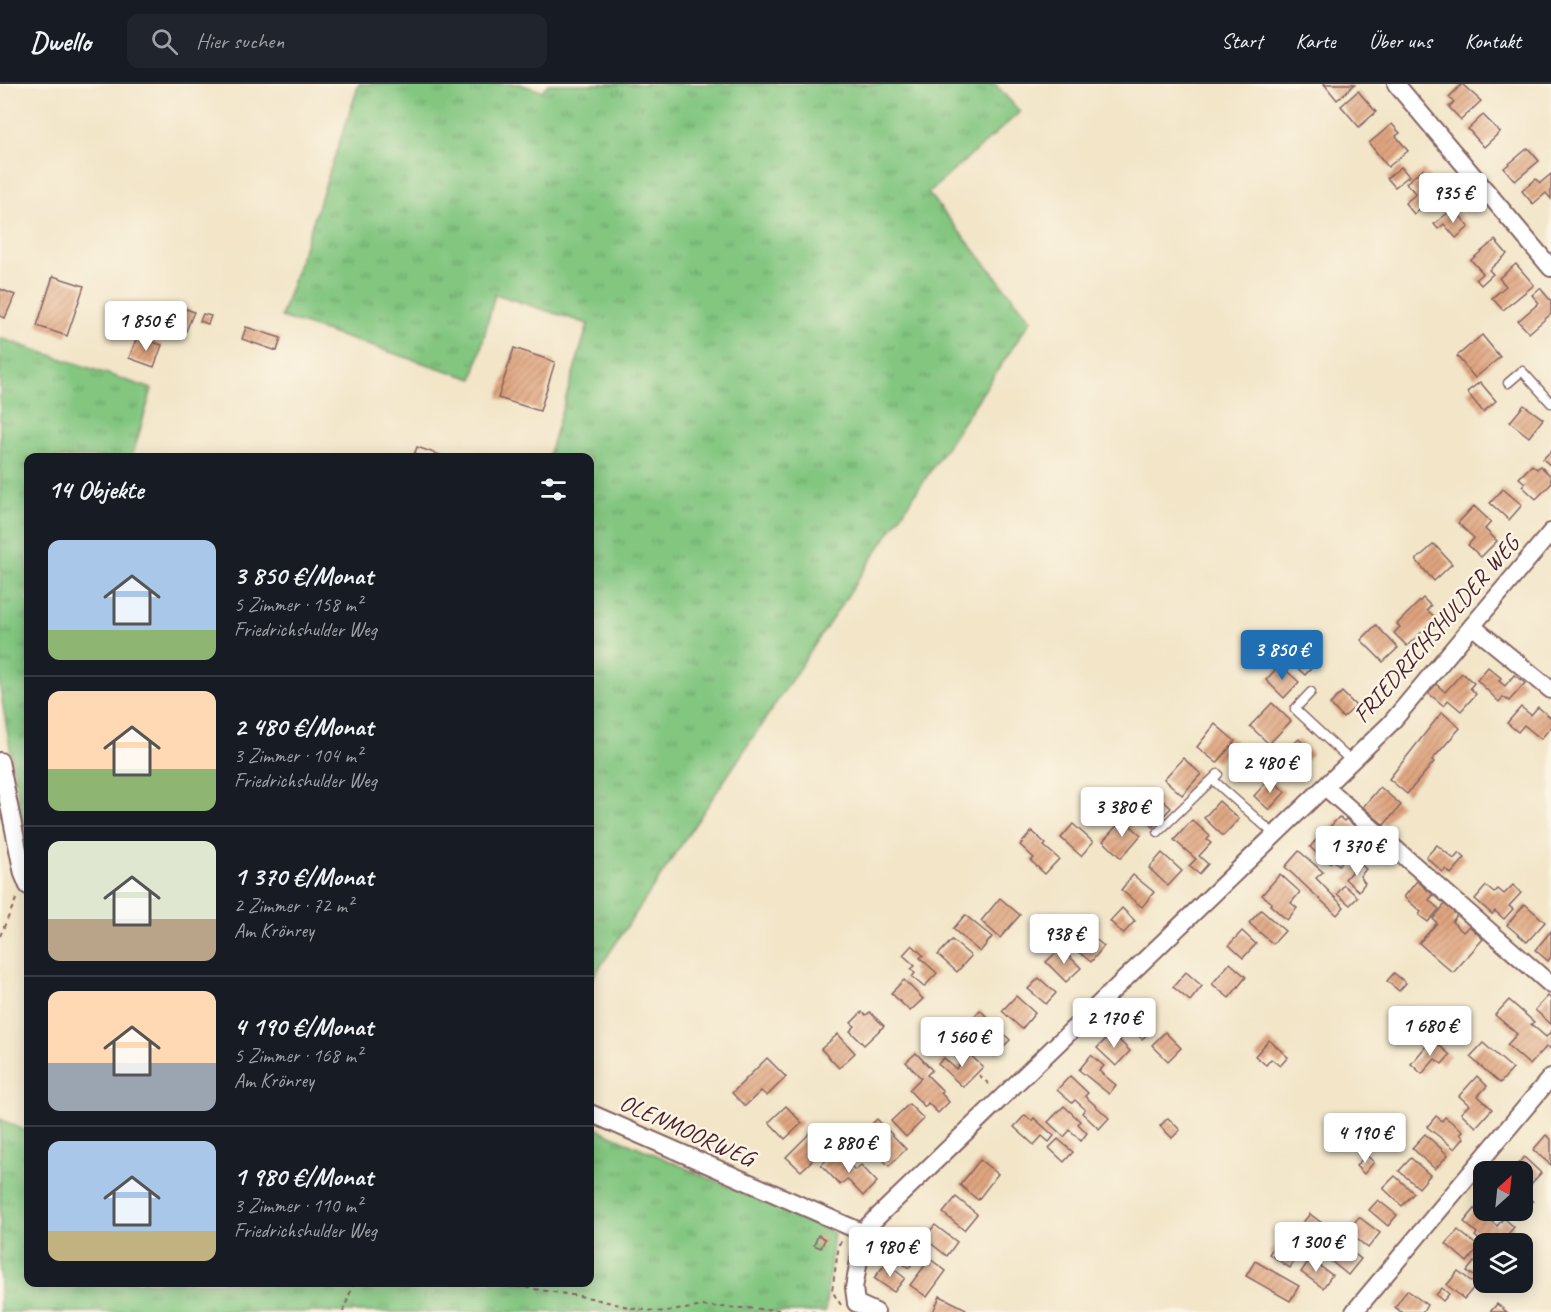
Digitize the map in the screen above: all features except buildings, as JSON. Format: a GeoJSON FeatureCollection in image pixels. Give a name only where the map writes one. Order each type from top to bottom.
{"type":"FeatureCollection","features":[{"type":"Feature","properties":{"kind":"street"},"geometry":{"type":"LineString","coordinates":[[1396,84],[1551,268]]}},
{"type":"Feature","properties":{"kind":"street","name":"FRIEDRICHSHULDER WEG"},"geometry":{"type":"LineString","coordinates":[[864,1233],[868,1226],[902,1192],[1390,724],[1551,532]]}},
{"type":"Feature","properties":{"kind":"street"},"geometry":{"type":"LineString","coordinates":[[1472,626],[1551,690]]}},
{"type":"Feature","properties":{"kind":"street"},"geometry":{"type":"LineString","coordinates":[[0,761],[24,889]]}},
{"type":"Feature","properties":{"kind":"street"},"geometry":{"type":"LineString","coordinates":[[1325,787],[1551,985]]}},
{"type":"Feature","properties":{"kind":"street"},"geometry":{"type":"LineString","coordinates":[[1354,1312],[1551,1077]]}},
{"type":"Feature","properties":{"kind":"street","name":"OLENMOORWEG"},"geometry":{"type":"LineString","coordinates":[[594,1115],[864,1233]]}},
{"type":"Feature","properties":{"kind":"street"},"geometry":{"type":"LineString","coordinates":[[864,1233],[850,1308],[876,1312]]}},
{"type":"Feature","properties":{"kind":"lane"},"geometry":{"type":"LineString","coordinates":[[1508,383],[1522,371],[1551,403]]}},
{"type":"Feature","properties":{"kind":"lane"},"geometry":{"type":"LineString","coordinates":[[1311,692],[1295,709],[1351,761]]}},
{"type":"Feature","properties":{"kind":"lane"},"geometry":{"type":"LineString","coordinates":[[1158,832],[1216,777],[1275,835]]}},
{"type":"Feature","properties":{"kind":"path"},"geometry":{"type":"LineString","coordinates":[[0,936],[24,889]]}},
{"type":"Feature","properties":{"kind":"path"},"geometry":{"type":"LineString","coordinates":[[979,1075],[994,1089]]}},
{"type":"Feature","properties":{"kind":"path"},"geometry":{"type":"LineString","coordinates":[[847,1236],[839,1244],[832,1291],[850,1308]]}},
{"type":"Feature","properties":{"kind":"path"},"geometry":{"type":"LineString","coordinates":[[343,1312],[352,1287]]}},
{"type":"Feature","properties":{"kind":"path"},"geometry":{"type":"LineString","coordinates":[[522,1287],[591,1298],[636,1309],[665,1312],[704,1306],[815,1312]]}},
{"type":"Feature","properties":{"kind":"green space"},"geometry":{"type":"Polygon","coordinates":[[[359,84],[520,84],[541,91],[549,84],[995,84],[1020,112],[928,193],[1031,320],[594,976],[594,453],[549,453],[588,324],[495,294],[473,379],[281,317],[359,84]]]}},
{"type":"Feature","properties":{"kind":"green space"},"geometry":{"type":"Polygon","coordinates":[[[0,338],[152,389],[133,453],[24,453],[24,830],[0,688],[0,338]]]}},
{"type":"Feature","properties":{"kind":"green space"},"geometry":{"type":"Polygon","coordinates":[[[0,1119],[24,1130],[24,1287],[594,1287],[594,1128],[834,1233],[825,1312],[0,1312],[0,1119]]]}}]}
